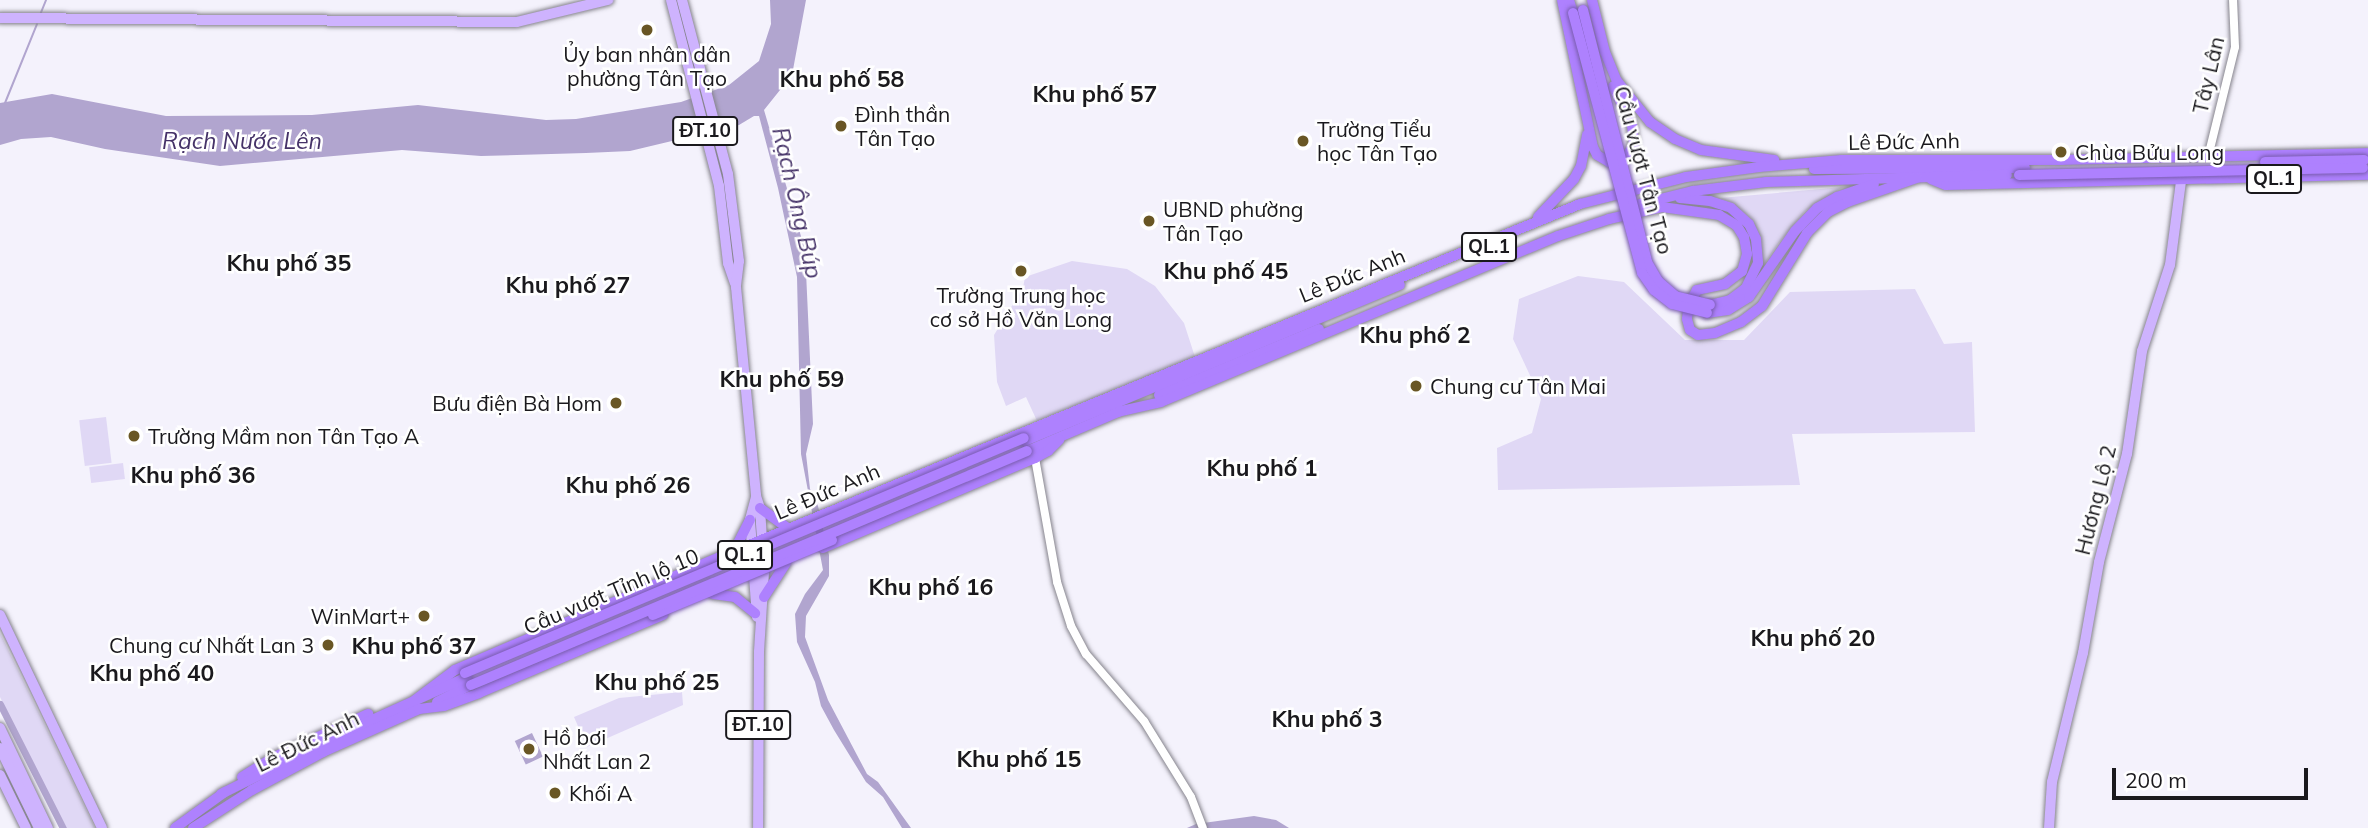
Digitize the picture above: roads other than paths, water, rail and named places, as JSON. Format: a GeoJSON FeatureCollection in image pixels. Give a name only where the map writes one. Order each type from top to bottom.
{"type":"FeatureCollection","features":[{"type":"Feature","properties":{"kind":"highway"},"geometry":{"type":"LineString","coordinates":[[1562,0],[1588,128],[1597,155],[1604,161],[1617,162],[1632,152],[1633,132],[1613,87],[1592,0]]}},
{"type":"Feature","properties":{"kind":"highway"},"geometry":{"type":"LineString","coordinates":[[1569,0],[1579,8],[1642,273],[1654,290],[1672,304],[1728,310],[1749,297],[1795,231],[1817,208],[1845,193],[1889,179]]}},
{"type":"Feature","properties":{"kind":"highway"},"geometry":{"type":"LineString","coordinates":[[1605,52],[1617,81],[1633,104],[1650,122],[1675,139],[1720,155],[1819,167]]}},
{"type":"Feature","properties":{"kind":"highway"},"geometry":{"type":"LineString","coordinates":[[1535,220],[1574,179],[1581,166],[1588,128]]}},
{"type":"Feature","properties":{"kind":"highway"},"geometry":{"type":"LineString","coordinates":[[2181,182],[2208,157]]}},
{"type":"Feature","properties":{"kind":"highway","name":"Lê Đức Anh"},"geometry":{"type":"LineString","coordinates":[[193,828],[224,800],[417,705],[455,670],[849,502],[1031,444],[1048,431],[1527,231],[1581,211],[1684,183],[1819,167],[2208,157],[2366,164]]}},
{"type":"Feature","properties":{"kind":"highway"},"geometry":{"type":"LineString","coordinates":[[2231,180],[2224,168],[2233,157]]}},
{"type":"Feature","properties":{"kind":"highway"},"geometry":{"type":"LineString","coordinates":[[2151,182],[2163,173],[2162,163],[2153,158]]}},
{"type":"Feature","properties":{"kind":"highway","name":"Lê Đức Anh"},"geometry":{"type":"LineString","coordinates":[[174,828],[399,708],[455,703],[858,533],[1031,444],[1123,391],[1535,220],[1580,204],[1686,177],[1792,164],[1957,172],[2366,164]]}},
{"type":"Feature","properties":{"kind":"highway","name":"Lê Đức Anh"},"geometry":{"type":"LineString","coordinates":[[1557,234],[1662,207],[1719,215],[1732,221],[1741,231],[1747,254],[1742,271],[1734,279],[1720,286],[1701,288],[1691,298],[1688,326],[1698,335],[1727,328],[1757,311],[1778,284],[1807,233],[1828,212],[1848,202],[1921,178],[1946,185],[2181,182],[2231,180],[2366,164]]}},
{"type":"Feature","properties":{"kind":"highway","name":"Lê Đức Anh"},"geometry":{"type":"LineString","coordinates":[[1062,436],[1117,412],[1161,402],[1611,212],[1667,197],[1766,182],[1921,178],[1957,172]]}},
{"type":"Feature","properties":{"kind":"highway"},"geometry":{"type":"LineString","coordinates":[[1667,197],[1724,205],[1743,217],[1754,234],[1758,257],[1749,283],[1736,297],[1708,309]]}},
{"type":"Feature","properties":{"kind":"highway"},"geometry":{"type":"LineString","coordinates":[[1719,215],[1735,218],[1754,234]]}},
{"type":"Feature","properties":{"kind":"highway"},"geometry":{"type":"LineString","coordinates":[[1094,412],[1123,391]]}},
{"type":"Feature","properties":{"kind":"highway","name":"Cầu vượt Tỉnh lộ 10"},"geometry":{"type":"LineString","coordinates":[[417,705],[437,691],[469,682],[1031,444],[1062,436]]}},
{"type":"Feature","properties":{"kind":"highway"},"geometry":{"type":"LineString","coordinates":[[849,502],[851,523],[858,533]]}},
{"type":"Feature","properties":{"kind":"highway"},"geometry":{"type":"LineString","coordinates":[[760,508],[789,529],[789,544],[798,558]]}},
{"type":"Feature","properties":{"kind":"highway"},"geometry":{"type":"LineString","coordinates":[[734,551],[750,520]]}},
{"type":"Feature","properties":{"kind":"highway"},"geometry":{"type":"LineString","coordinates":[[764,597],[786,563]]}},
{"type":"Feature","properties":{"kind":"highway"},"geometry":{"type":"LineString","coordinates":[[697,567],[709,576],[711,595],[735,597],[757,618]]}},
{"type":"Feature","properties":{"kind":"highway"},"geometry":{"type":"LineString","coordinates":[[641,592],[652,601],[653,620]]}},
{"type":"Feature","properties":{"kind":"highway","name":"Cầu vượt Tỉnh lộ 10"},"geometry":{"type":"LineString","coordinates":[[417,705],[449,697],[469,682]]}},
{"type":"Feature","properties":{"kind":"highway","name":"Lê Đức Anh"},"geometry":{"type":"LineString","coordinates":[[204,828],[224,800]]}},
{"type":"Feature","properties":{"kind":"main road"},"geometry":{"type":"LineString","coordinates":[[0,18],[517,22],[608,0]]}},
{"type":"Feature","properties":{"kind":"main road","name":"ĐT.10"},"geometry":{"type":"LineString","coordinates":[[671,0],[719,186],[728,263],[736,287]]}},
{"type":"Feature","properties":{"kind":"main road","name":"ĐT.10"},"geometry":{"type":"LineString","coordinates":[[682,0],[728,174],[739,261],[736,287],[756,496],[760,508],[752,577],[757,618],[758,828]]}},
{"type":"Feature","properties":{"kind":"main road","name":"Hương Lộ 2"},"geometry":{"type":"LineString","coordinates":[[2049,828],[2052,782],[2083,653],[2099,562],[2127,454],[2143,351],[2170,265],[2181,182]]}},
{"type":"Feature","properties":{"kind":"main road","name":"ĐT.10"},"geometry":{"type":"LineString","coordinates":[[756,496],[750,520],[764,572],[764,597],[757,618]]}},
{"type":"Feature","properties":{"kind":"main road"},"geometry":{"type":"LineString","coordinates":[[0,615],[102,828]]}},
{"type":"Feature","properties":{"kind":"main road"},"geometry":{"type":"LineString","coordinates":[[0,728],[48,828]]}},
{"type":"Feature","properties":{"kind":"main road"},"geometry":{"type":"LineString","coordinates":[[0,748],[39,828]]}},
{"type":"Feature","properties":{"kind":"main road"},"geometry":{"type":"LineString","coordinates":[[0,775],[26,828]]}},
{"type":"Feature","properties":{"kind":"street","name":"Tây Lân"},"geometry":{"type":"LineString","coordinates":[[2208,157],[2235,47],[2233,0]]}},
{"type":"Feature","properties":{"kind":"street"},"geometry":{"type":"LineString","coordinates":[[1031,444],[1055,573],[1071,626],[1086,654],[1144,721],[1185,788],[1202,825]]}},
{"type":"Feature","properties":{"kind":"water","name":"Rạch Nước Lên"},"geometry":{"type":"Polygon","coordinates":[[[770,0],[806,0],[792,75],[764,110],[805,250],[813,424],[806,454],[810,489],[818,506],[829,555],[829,576],[806,616],[805,637],[828,700],[867,774],[878,782],[911,828],[902,828],[883,797],[866,782],[834,730],[821,706],[815,682],[797,642],[795,614],[805,594],[823,570],[801,454],[797,277],[759,116],[739,125],[630,151],[586,153],[481,156],[402,150],[220,166],[105,149],[51,137],[21,139],[0,145],[0,103],[52,94],[166,116],[312,115],[418,105],[546,120],[576,119],[681,102],[729,85],[759,61],[771,24],[770,0]]]}},
{"type":"Feature","properties":{"kind":"water","name":"Hồ bơi Nhất Lan 2"},"geometry":{"type":"Polygon","coordinates":[[[532,733],[543,757],[526,765],[515,741],[532,733]]]}},
{"type":"Feature","properties":{"kind":"water"},"geometry":{"type":"Polygon","coordinates":[[[1254,816],[1276,820],[1289,828],[1187,828],[1196,824],[1254,816]]]}},
{"type":"Feature","properties":{"kind":"waterway"},"geometry":{"type":"LineString","coordinates":[[40,15],[46,0]]}},
{"type":"Feature","properties":{"kind":"waterway"},"geometry":{"type":"LineString","coordinates":[[5,103],[37,24]]}},
{"type":"Feature","properties":{"kind":"waterway"},"geometry":{"type":"LineString","coordinates":[[0,704],[63,828]]}},
{"type":"Feature","properties":{"kind":"place","name":"Ủy ban nhân dân phường Tân Tạo"},"geometry":{"type":"Point","coordinates":[647,30]}},
{"type":"Feature","properties":{"kind":"place","name":"Đình thần Tân Tạo"},"geometry":{"type":"Point","coordinates":[841,126]}},
{"type":"Feature","properties":{"kind":"place","name":"Trường Tiểu học Tân Tạo"},"geometry":{"type":"Point","coordinates":[1303,141]}},
{"type":"Feature","properties":{"kind":"place","name":"Chùa Bửu Long"},"geometry":{"type":"Point","coordinates":[2061,152]}},
{"type":"Feature","properties":{"kind":"place","name":"UBND phường Tân Tạo"},"geometry":{"type":"Point","coordinates":[1149,221]}},
{"type":"Feature","properties":{"kind":"place","name":"Trường Trung học cơ sở Hồ Văn Long"},"geometry":{"type":"Point","coordinates":[1021,271]}},
{"type":"Feature","properties":{"kind":"place","name":"Chung cư Tân Mai"},"geometry":{"type":"Point","coordinates":[1416,386]}},
{"type":"Feature","properties":{"kind":"place","name":"Bưu điện Bà Hom"},"geometry":{"type":"Point","coordinates":[616,403]}},
{"type":"Feature","properties":{"kind":"place","name":"Trường Mầm non Tân Tạo A"},"geometry":{"type":"Point","coordinates":[134,436]}},
{"type":"Feature","properties":{"kind":"place","name":"WinMart+"},"geometry":{"type":"Point","coordinates":[424,616]}},
{"type":"Feature","properties":{"kind":"place","name":"Chung cư Nhất Lan 3"},"geometry":{"type":"Point","coordinates":[328,645]}},
{"type":"Feature","properties":{"kind":"place","name":"Hồ bơi Nhất Lan 2"},"geometry":{"type":"Point","coordinates":[529,749]}},
{"type":"Feature","properties":{"kind":"place","name":"Khối A"},"geometry":{"type":"Point","coordinates":[555,793]}},
{"type":"Feature","properties":{"kind":"district","name":"Khu phố 58"},"geometry":{"type":"Point","coordinates":[842,79]}},
{"type":"Feature","properties":{"kind":"district","name":"Khu phố 57"},"geometry":{"type":"Point","coordinates":[1095,94]}},
{"type":"Feature","properties":{"kind":"district","name":"Khu phố 35"},"geometry":{"type":"Point","coordinates":[289,263]}},
{"type":"Feature","properties":{"kind":"district","name":"Khu phố 45"},"geometry":{"type":"Point","coordinates":[1226,271]}},
{"type":"Feature","properties":{"kind":"district","name":"Khu phố 27"},"geometry":{"type":"Point","coordinates":[568,285]}},
{"type":"Feature","properties":{"kind":"district","name":"Khu phố 2"},"geometry":{"type":"Point","coordinates":[1415,335]}},
{"type":"Feature","properties":{"kind":"district","name":"Khu phố 59"},"geometry":{"type":"Point","coordinates":[782,379]}},
{"type":"Feature","properties":{"kind":"district","name":"Khu phố 1"},"geometry":{"type":"Point","coordinates":[1262,468]}},
{"type":"Feature","properties":{"kind":"district","name":"Khu phố 36"},"geometry":{"type":"Point","coordinates":[193,475]}},
{"type":"Feature","properties":{"kind":"district","name":"Khu phố 26"},"geometry":{"type":"Point","coordinates":[628,485]}},
{"type":"Feature","properties":{"kind":"district","name":"Khu phố 16"},"geometry":{"type":"Point","coordinates":[931,587]}},
{"type":"Feature","properties":{"kind":"district","name":"Khu phố 20"},"geometry":{"type":"Point","coordinates":[1813,638]}},
{"type":"Feature","properties":{"kind":"district","name":"Khu phố 37"},"geometry":{"type":"Point","coordinates":[414,646]}},
{"type":"Feature","properties":{"kind":"district","name":"Khu phố 40"},"geometry":{"type":"Point","coordinates":[152,673]}},
{"type":"Feature","properties":{"kind":"district","name":"Khu phố 25"},"geometry":{"type":"Point","coordinates":[657,682]}},
{"type":"Feature","properties":{"kind":"district","name":"Khu phố 3"},"geometry":{"type":"Point","coordinates":[1327,719]}},
{"type":"Feature","properties":{"kind":"district","name":"Khu phố 15"},"geometry":{"type":"Point","coordinates":[1019,759]}},
{"type":"Feature","properties":{"kind":"water label","name":"Rạch Ông Búp"},"geometry":{"type":"Point","coordinates":[797,203]}}]}
